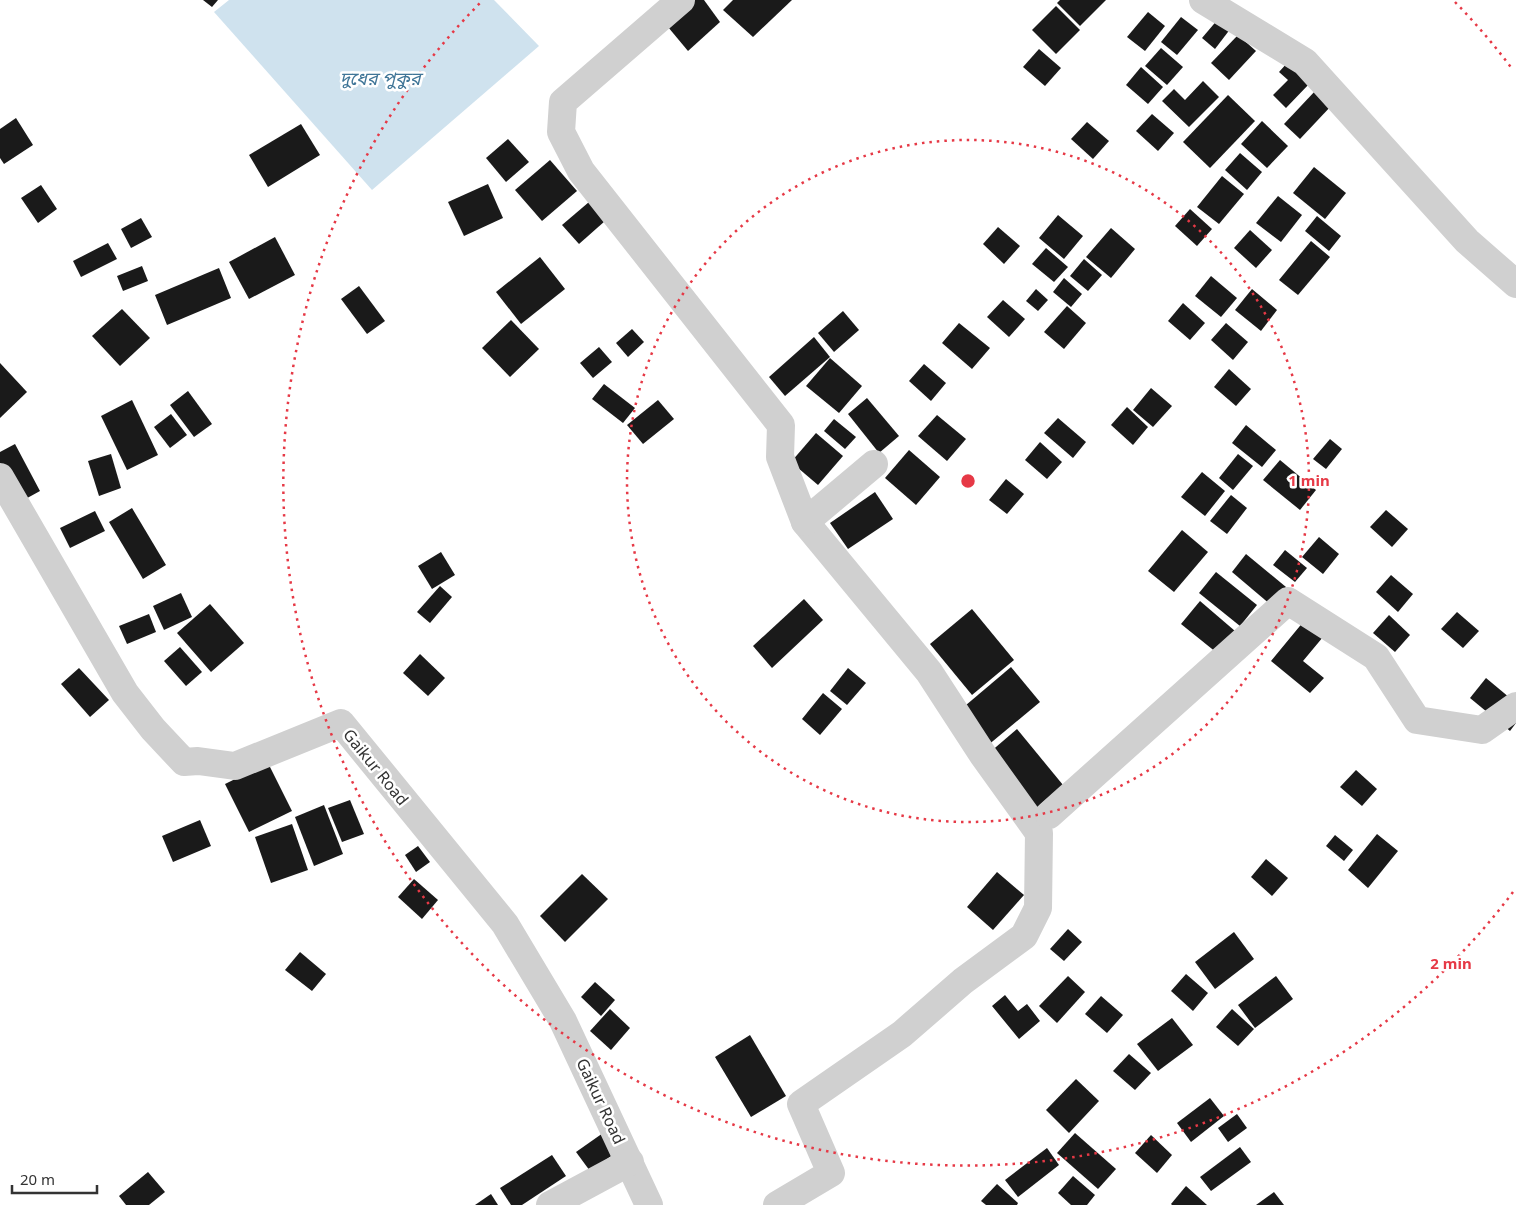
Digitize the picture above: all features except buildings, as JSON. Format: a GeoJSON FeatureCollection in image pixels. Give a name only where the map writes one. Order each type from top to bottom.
{"type":"FeatureCollection","features":[{"type":"Feature","properties":{"kind":"street"},"geometry":{"type":"LineString","coordinates":[[681,0],[563,102],[561,132],[581,171],[781,425],[780,457],[805,522],[929,672],[983,756],[1039,833],[1038,908],[1024,936],[963,982],[902,1034],[801,1104],[831,1173],[777,1205]]}},
{"type":"Feature","properties":{"kind":"street"},"geometry":{"type":"LineString","coordinates":[[1203,0],[1305,62],[1467,241],[1516,284]]}},
{"type":"Feature","properties":{"kind":"street"},"geometry":{"type":"LineString","coordinates":[[805,522],[874,464]]}},
{"type":"Feature","properties":{"kind":"street","name":"Gaikur Road"},"geometry":{"type":"LineString","coordinates":[[0,477],[125,693],[152,729],[184,762],[198,761],[235,766],[341,723],[505,924],[563,1021],[630,1162]]}},
{"type":"Feature","properties":{"kind":"street"},"geometry":{"type":"LineString","coordinates":[[1049,815],[1288,601],[1376,656],[1417,720],[1482,730],[1516,706]]}},
{"type":"Feature","properties":{"kind":"street"},"geometry":{"type":"LineString","coordinates":[[550,1205],[630,1162],[649,1205]]}},
{"type":"Feature","properties":{"kind":"water","name":"দুধের পুকুর"},"geometry":{"type":"Polygon","coordinates":[[[229,0],[494,0],[539,46],[372,190],[214,12],[229,0]]]}}]}
